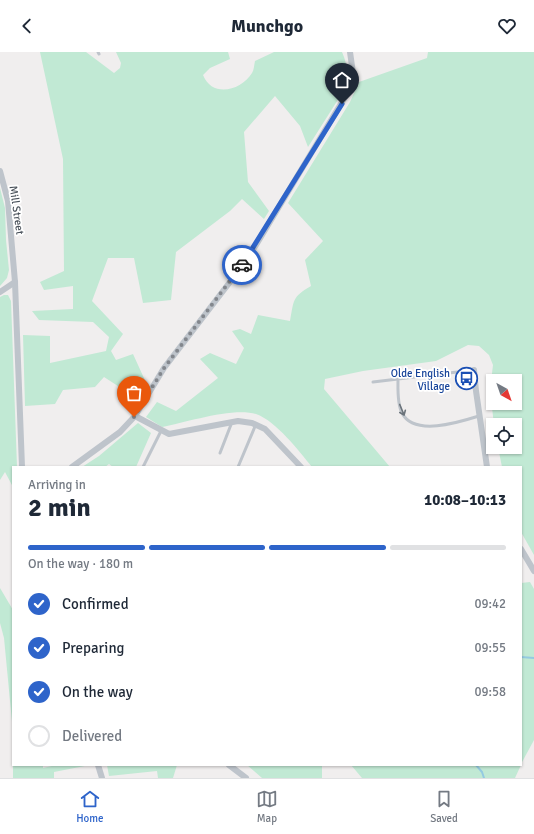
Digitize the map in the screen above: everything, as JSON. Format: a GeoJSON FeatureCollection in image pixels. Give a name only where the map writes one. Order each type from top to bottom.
{"type":"FeatureCollection","features":[{"type":"Feature","properties":{"kind":"street"},"geometry":{"type":"LineString","coordinates":[[73,466],[120,432],[135,416],[164,368],[233,278],[256,245],[329,126],[348,92],[353,73],[350,52]]}},
{"type":"Feature","properties":{"kind":"street","name":"Mill Street"},"geometry":{"type":"LineString","coordinates":[[0,171],[8,201],[15,282],[22,466]]}},
{"type":"Feature","properties":{"kind":"street"},"geometry":{"type":"LineString","coordinates":[[0,292],[15,282]]}},
{"type":"Feature","properties":{"kind":"street"},"geometry":{"type":"LineString","coordinates":[[474,370],[487,466]]}},
{"type":"Feature","properties":{"kind":"street"},"geometry":{"type":"LineString","coordinates":[[135,416],[168,434],[238,420],[256,424],[265,428],[300,466]]}},
{"type":"Feature","properties":{"kind":"street"},"geometry":{"type":"LineString","coordinates":[[522,551],[534,571]]}},
{"type":"Feature","properties":{"kind":"street"},"geometry":{"type":"LineString","coordinates":[[98,766],[102,778]]}},
{"type":"Feature","properties":{"kind":"street"},"geometry":{"type":"LineString","coordinates":[[230,766],[246,778]]}},
{"type":"Feature","properties":{"kind":"lane"},"geometry":{"type":"LineString","coordinates":[[373,382],[474,370]]}},
{"type":"Feature","properties":{"kind":"lane"},"geometry":{"type":"LineString","coordinates":[[398,379],[401,411],[405,418],[415,424],[424,426],[441,425],[464,421],[479,416]]}},
{"type":"Feature","properties":{"kind":"lane"},"geometry":{"type":"LineString","coordinates":[[220,453],[232,422]]}},
{"type":"Feature","properties":{"kind":"lane"},"geometry":{"type":"LineString","coordinates":[[238,466],[256,424]]}},
{"type":"Feature","properties":{"kind":"lane"},"geometry":{"type":"LineString","coordinates":[[144,466],[161,431]]}},
{"type":"Feature","properties":{"kind":"green space"},"geometry":{"type":"Polygon","coordinates":[[[40,52],[86,52],[114,73],[120,68],[121,63],[116,52],[228,52],[230,59],[210,68],[203,75],[207,82],[213,87],[220,89],[234,88],[241,84],[252,73],[255,61],[274,52],[342,52],[345,61],[347,70],[346,87],[308,147],[300,126],[275,96],[244,132],[248,182],[269,211],[264,219],[242,199],[230,211],[176,252],[171,300],[143,303],[134,258],[108,258],[92,301],[123,334],[111,351],[116,360],[133,354],[148,387],[141,401],[104,377],[95,387],[63,390],[55,404],[25,406],[23,335],[50,336],[50,363],[106,351],[109,337],[93,322],[39,320],[32,311],[73,309],[73,286],[44,290],[40,282],[64,271],[63,159],[40,52]]]}},
{"type":"Feature","properties":{"kind":"green space"},"geometry":{"type":"Polygon","coordinates":[[[428,52],[534,52],[534,555],[522,534],[522,466],[502,466],[499,454],[522,454],[522,418],[493,418],[492,410],[522,410],[522,374],[492,374],[493,365],[489,355],[479,346],[468,345],[436,361],[363,371],[325,379],[324,389],[389,466],[311,466],[279,430],[264,418],[256,414],[235,412],[162,427],[146,417],[157,402],[176,411],[218,378],[200,359],[210,353],[236,364],[244,348],[232,331],[240,329],[251,334],[258,315],[290,321],[292,308],[297,296],[311,286],[305,260],[323,241],[288,203],[350,102],[359,82],[427,58],[428,52]]]}},
{"type":"Feature","properties":{"kind":"green space"},"geometry":{"type":"Polygon","coordinates":[[[0,188],[5,208],[9,270],[7,278],[0,286],[0,188]]]}},
{"type":"Feature","properties":{"kind":"green space"},"geometry":{"type":"Polygon","coordinates":[[[8,295],[11,301],[17,466],[12,466],[12,485],[5,472],[0,480],[0,297],[8,295]]]}},
{"type":"Feature","properties":{"kind":"green space"},"geometry":{"type":"Polygon","coordinates":[[[138,423],[151,433],[136,466],[112,466],[109,464],[106,466],[84,466],[99,456],[138,423]]]}},
{"type":"Feature","properties":{"kind":"green space"},"geometry":{"type":"Polygon","coordinates":[[[530,582],[534,589],[534,740],[522,762],[522,583],[530,582]]]}},
{"type":"Feature","properties":{"kind":"green space"},"geometry":{"type":"Polygon","coordinates":[[[0,588],[12,608],[12,722],[4,638],[0,623],[0,588]]]}},
{"type":"Feature","properties":{"kind":"green space"},"geometry":{"type":"Polygon","coordinates":[[[13,766],[43,766],[43,768],[52,766],[85,766],[54,772],[54,778],[13,778],[13,766]]]}},
{"type":"Feature","properties":{"kind":"green space"},"geometry":{"type":"Polygon","coordinates":[[[107,766],[177,766],[173,778],[158,778],[157,771],[109,776],[107,766]]]}},
{"type":"Feature","properties":{"kind":"green space"},"geometry":{"type":"Polygon","coordinates":[[[248,766],[322,766],[322,778],[262,778],[248,766]]]}},
{"type":"Feature","properties":{"kind":"green space"},"geometry":{"type":"Polygon","coordinates":[[[352,766],[521,766],[515,778],[362,778],[352,766]]]}},
{"type":"Feature","properties":{"kind":"waterway"},"geometry":{"type":"LineString","coordinates":[[522,657],[534,658]]}},
{"type":"Feature","properties":{"kind":"waterway"},"geometry":{"type":"LineString","coordinates":[[477,766],[482,772],[484,778]]}},
{"type":"Feature","properties":{"kind":"way so far"},"geometry":{"type":"LineString","coordinates":[[134,417],[147,399],[164,368],[242,265]]}},
{"type":"Feature","properties":{"kind":"place","name":"Olde English Village"},"geometry":{"type":"Point","coordinates":[466,379]}},
{"type":"Feature","properties":{"kind":"route"},"geometry":{"type":"LineString","coordinates":[[242,265],[256,245],[283,197],[342,104]]}}]}
